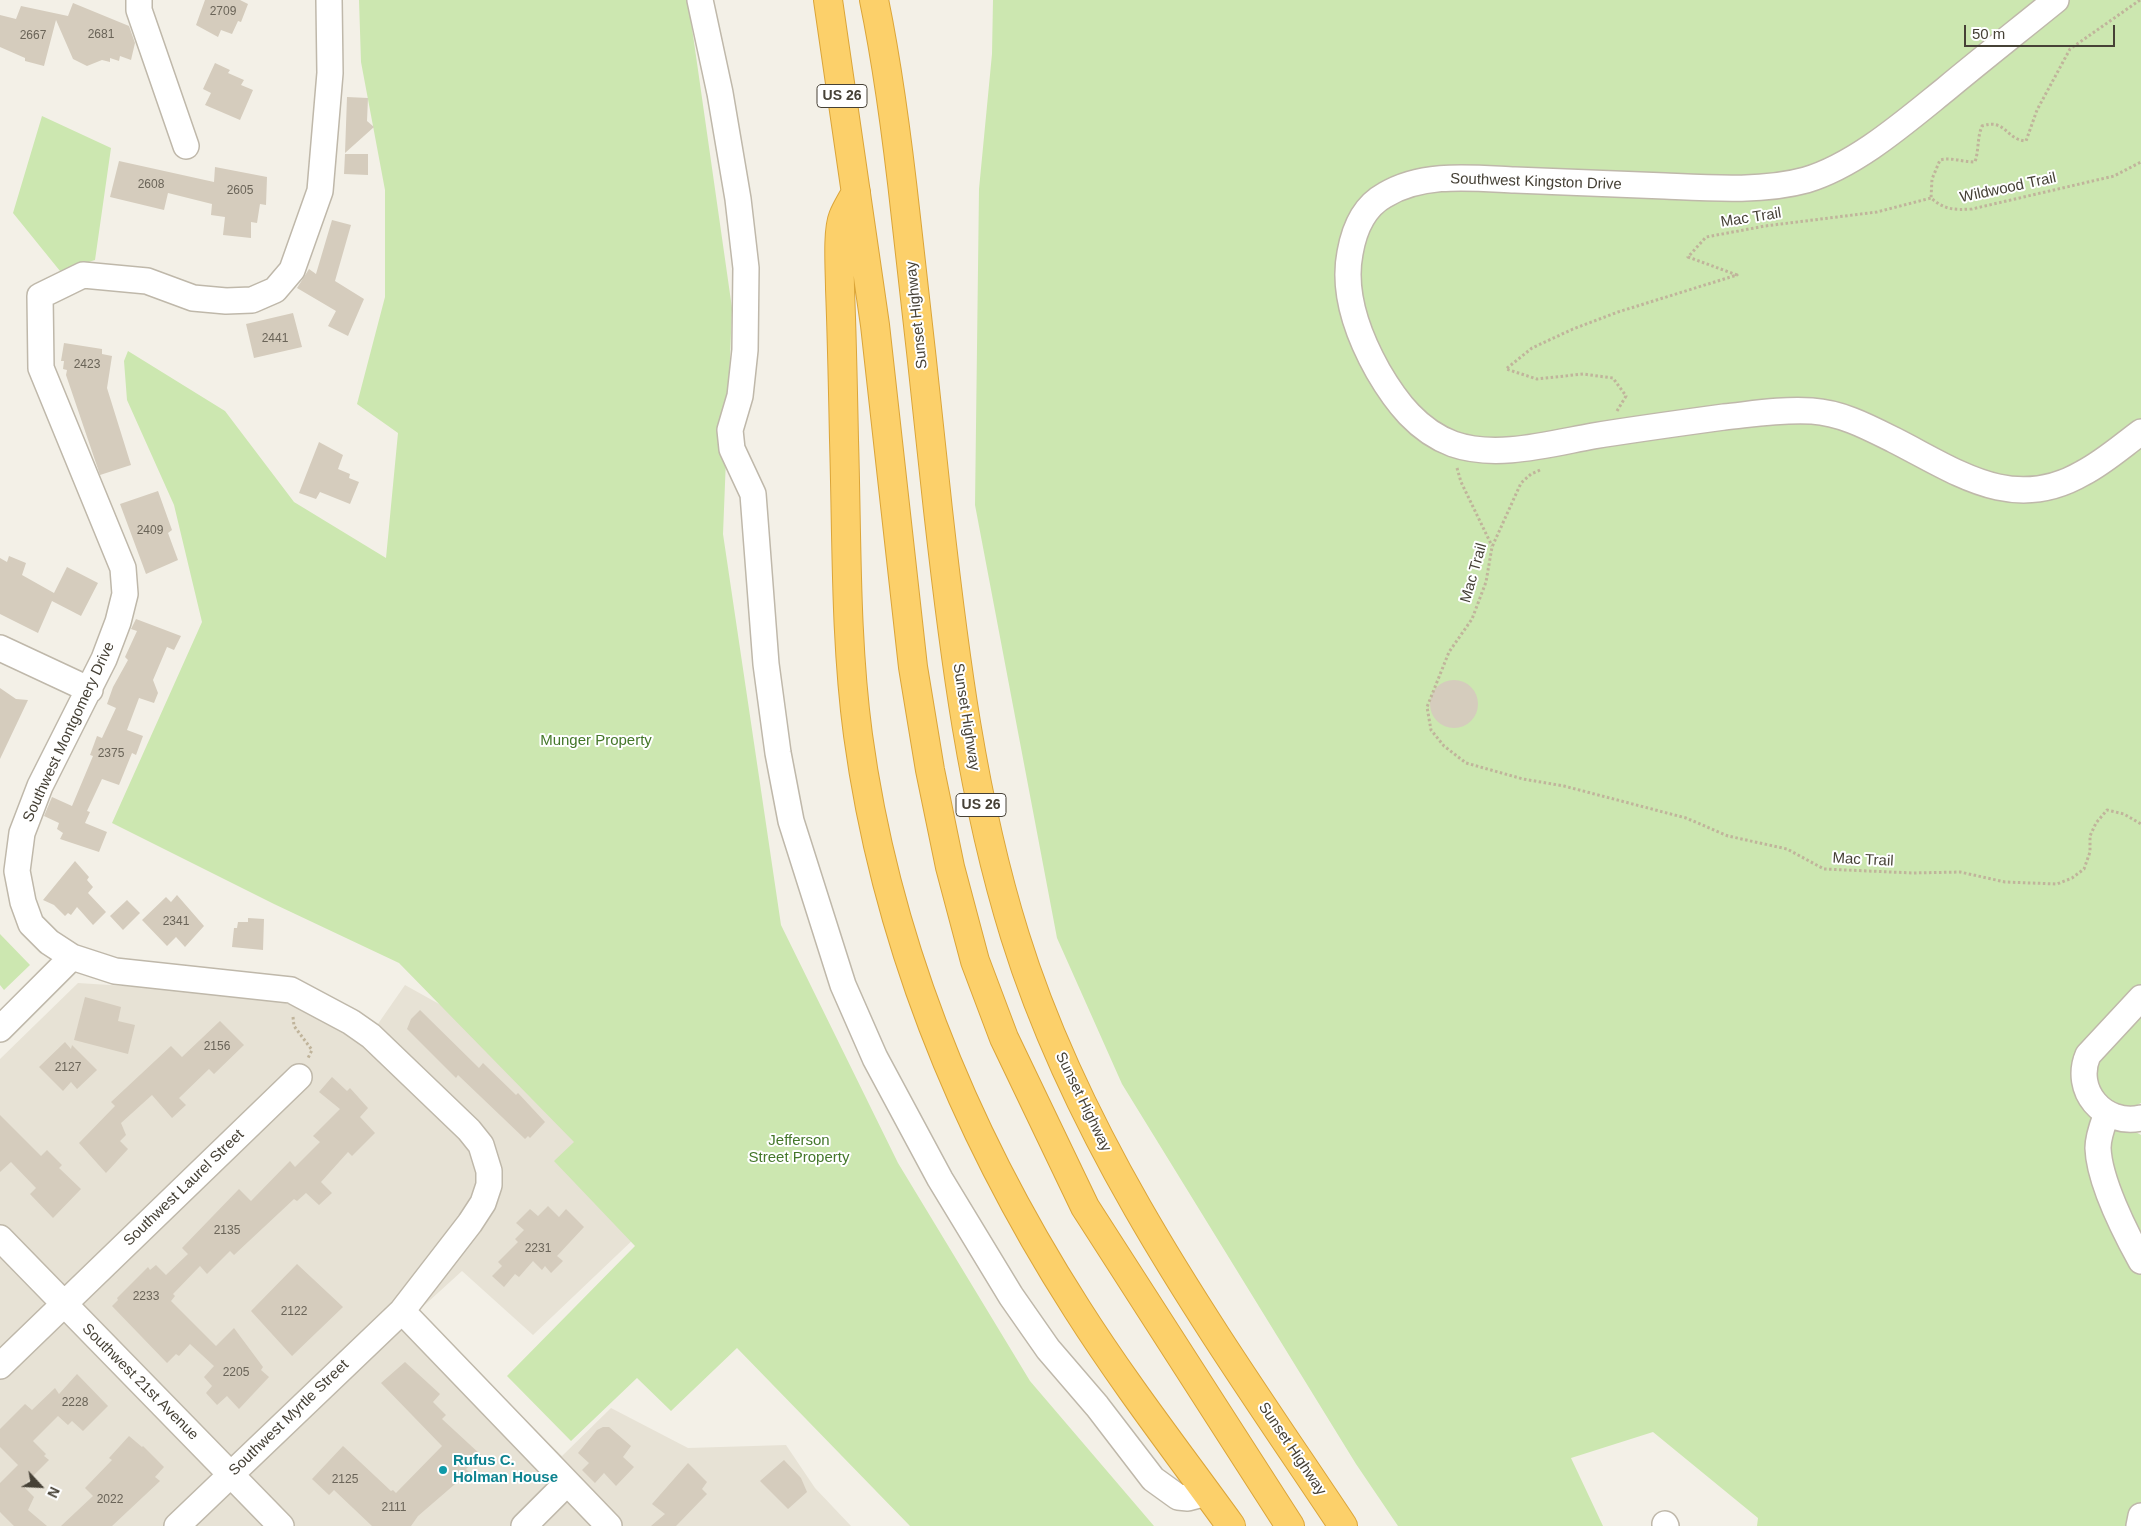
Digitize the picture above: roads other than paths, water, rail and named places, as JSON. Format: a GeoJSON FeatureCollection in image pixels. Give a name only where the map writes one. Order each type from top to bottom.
{"type":"FeatureCollection","features":[{"type":"Feature","properties":{"kind":"highway","name":"US 26"},"geometry":{"type":"LineString","coordinates":[[828,0],[875,325],[913,667],[930,770],[948,857],[975,961],[1004,1038],[1085,1207],[1290,1526]]}},
{"type":"Feature","properties":{"kind":"highway","name":"Sunset Highway"},"geometry":{"type":"LineString","coordinates":[[874,0],[897,140],[944,562],[961,692],[980,802],[1014,934],[1036,997],[1059,1052],[1121,1178],[1202,1313],[1344,1526]]}},
{"type":"Feature","properties":{"kind":"highway"},"geometry":{"type":"LineString","coordinates":[[856,192],[841,220],[840,270],[847,556],[852,670],[858,733],[869,797],[898,925],[947,1063],[973,1123],[1002,1182],[1078,1311],[1231,1526]]}},
{"type":"Feature","properties":{"kind":"street"},"geometry":{"type":"LineString","coordinates":[[139,0],[139,10],[186,146]]}},
{"type":"Feature","properties":{"kind":"street","name":"Southwest Montgomery Drive"},"geometry":{"type":"LineString","coordinates":[[329,0],[330,73],[320,191],[292,270],[275,290],[252,300],[226,301],[193,298],[147,281],[83,275],[40,296],[41,368],[123,568],[125,594],[118,622],[90,690],[40,786],[22,833],[16,871],[23,902],[31,924],[49,942],[72,957],[115,971],[291,990],[351,1022],[371,1036],[469,1130],[486,1155],[489,1185],[483,1203],[402,1310]]}},
{"type":"Feature","properties":{"kind":"street"},"geometry":{"type":"LineString","coordinates":[[700,0],[720,93],[738,199],[746,268],[745,350],[740,396],[730,430],[732,449],[753,494],[766,664],[778,753],[791,821],[843,984],[875,1058],[940,1179],[1011,1296],[1048,1349],[1097,1406],[1153,1479],[1178,1497],[1188,1498],[1207,1493]]}},
{"type":"Feature","properties":{"kind":"street","name":"Southwest Kingston Drive"},"geometry":{"type":"LineString","coordinates":[[2056,0],[1883,138],[1828,172],[1807,180],[1769,186],[1706,188],[1446,178],[1402,187],[1371,205],[1358,224],[1349,255],[1349,290],[1365,347],[1403,408],[1428,430],[1453,444],[1484,449],[1529,447],[1604,434],[1772,411],[1814,411],[1839,416],[1863,424],[1973,480],[2007,490],[2022,492],[2045,488],[2082,474],[2141,432]]}},
{"type":"Feature","properties":{"kind":"street"},"geometry":{"type":"LineString","coordinates":[[0,648],[90,690]]}},
{"type":"Feature","properties":{"kind":"street"},"geometry":{"type":"LineString","coordinates":[[0,1029],[72,957]]}},
{"type":"Feature","properties":{"kind":"street"},"geometry":{"type":"LineString","coordinates":[[2141,998],[2088,1055],[2084,1064],[2083,1083],[2096,1105],[2107,1113],[2132,1120],[2141,1118]]}},
{"type":"Feature","properties":{"kind":"street","name":"Southwest Laurel Street"},"geometry":{"type":"LineString","coordinates":[[0,1366],[299,1077]]}},
{"type":"Feature","properties":{"kind":"street"},"geometry":{"type":"LineString","coordinates":[[2107,1113],[2098,1146],[2102,1171],[2125,1231],[2141,1261]]}},
{"type":"Feature","properties":{"kind":"street","name":"Southwest 21st Avenue"},"geometry":{"type":"LineString","coordinates":[[0,1238],[281,1526]]}},
{"type":"Feature","properties":{"kind":"street"},"geometry":{"type":"LineString","coordinates":[[402,1310],[609,1526]]}},
{"type":"Feature","properties":{"kind":"street","name":"Southwest Myrtle Street"},"geometry":{"type":"LineString","coordinates":[[178,1526],[402,1310]]}},
{"type":"Feature","properties":{"kind":"street"},"geometry":{"type":"LineString","coordinates":[[524,1526],[567,1483]]}},
{"type":"Feature","properties":{"kind":"street"},"geometry":{"type":"LineString","coordinates":[[2138,1526],[2141,1516]]}},
{"type":"Feature","properties":{"kind":"place","name":"Rufus C. Holman House"},"geometry":{"type":"Point","coordinates":[443,1470]}},
{"type":"Feature","properties":{"kind":"park label","name":"Munger Property"},"geometry":{"type":"Point","coordinates":[596,741]}},
{"type":"Feature","properties":{"kind":"park label","name":"Jefferson Street Property"},"geometry":{"type":"Point","coordinates":[799,1150]}}]}
